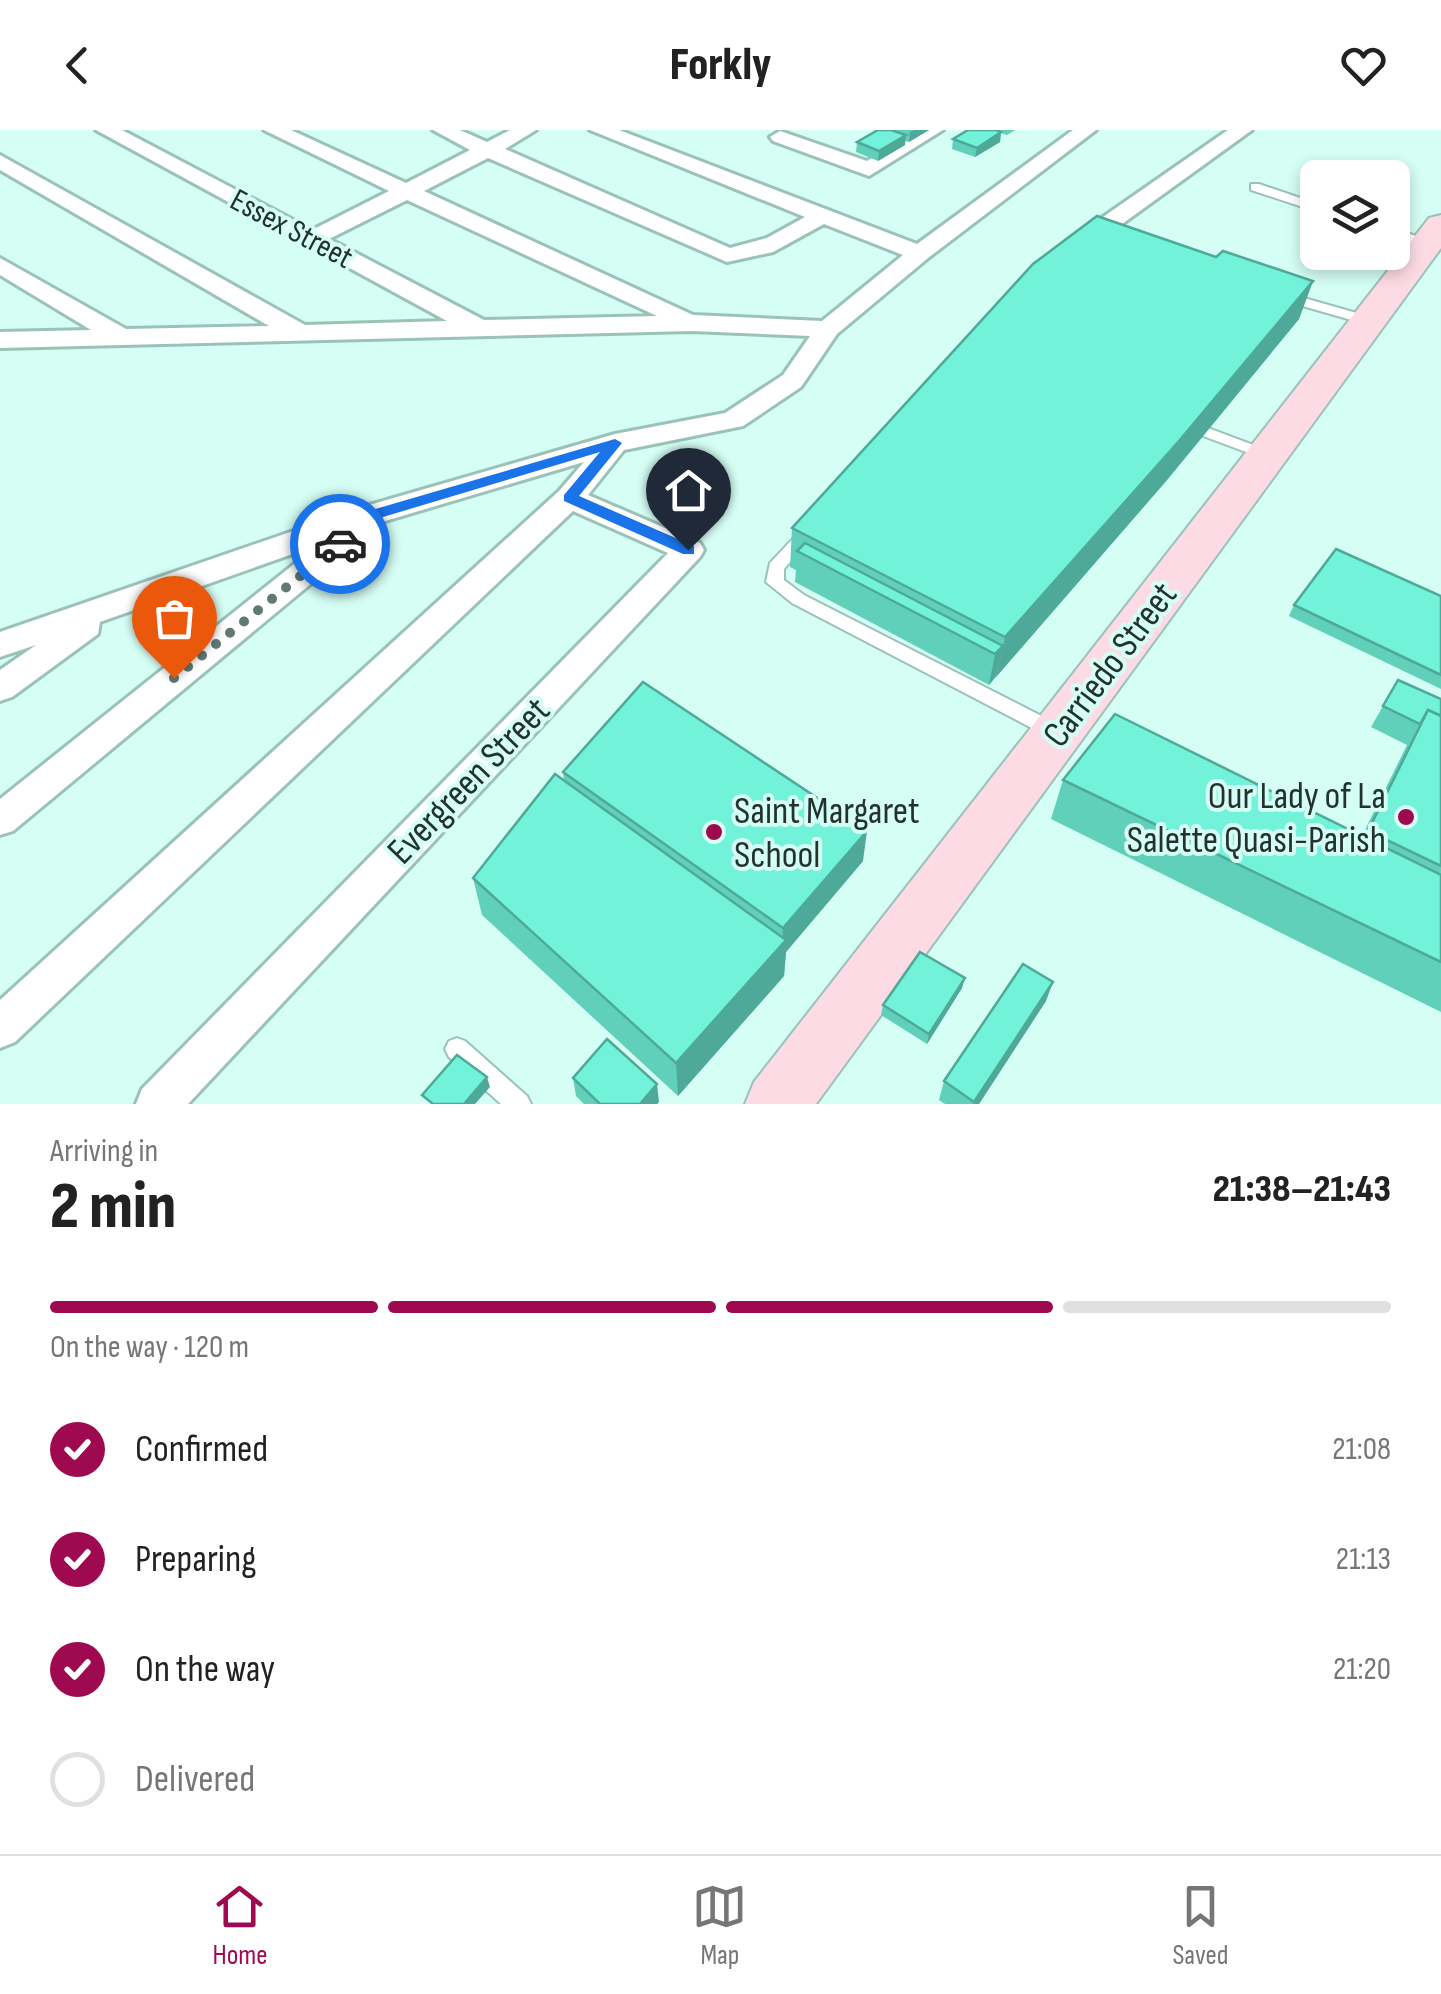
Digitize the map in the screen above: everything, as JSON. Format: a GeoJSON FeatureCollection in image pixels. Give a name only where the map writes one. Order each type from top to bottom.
{"type":"FeatureCollection","features":[{"type":"Feature","properties":{"kind":"main road","name":"Carriedo Street"},"geometry":{"type":"LineString","coordinates":[[777,1104],[1368,321],[1420,234]]}},
{"type":"Feature","properties":{"kind":"street","name":"Essex Street"},"geometry":{"type":"LineString","coordinates":[[106,130],[478,328]]}},
{"type":"Feature","properties":{"kind":"street"},"geometry":{"type":"LineString","coordinates":[[274,130],[692,322]]}},
{"type":"Feature","properties":{"kind":"street"},"geometry":{"type":"LineString","coordinates":[[443,130],[726,255],[756,253],[780,244],[820,217]]}},
{"type":"Feature","properties":{"kind":"street"},"geometry":{"type":"LineString","coordinates":[[314,238],[526,130]]}},
{"type":"Feature","properties":{"kind":"street"},"geometry":{"type":"LineString","coordinates":[[600,130],[920,253]]}},
{"type":"Feature","properties":{"kind":"street"},"geometry":{"type":"LineString","coordinates":[[777,132],[869,169],[932,130]]}},
{"type":"Feature","properties":{"kind":"street"},"geometry":{"type":"LineString","coordinates":[[0,645],[378,514],[615,443],[733,420],[792,381],[828,329],[920,253],[1086,130]]}},
{"type":"Feature","properties":{"kind":"street"},"geometry":{"type":"LineString","coordinates":[[1062,264],[1242,130]]}},
{"type":"Feature","properties":{"kind":"street"},"geometry":{"type":"LineString","coordinates":[[0,161],[304,335]]}},
{"type":"Feature","properties":{"kind":"street"},"geometry":{"type":"LineString","coordinates":[[1,268],[120,336]]}},
{"type":"Feature","properties":{"kind":"street"},"geometry":{"type":"LineString","coordinates":[[0,340],[692,322],[828,329]]}},
{"type":"Feature","properties":{"kind":"street"},"geometry":{"type":"LineString","coordinates":[[0,1028],[570,498],[615,443]]}},
{"type":"Feature","properties":{"kind":"street","name":"Evergreen Street"},"geometry":{"type":"LineString","coordinates":[[158,1104],[688,550],[570,498]]}},
{"type":"Feature","properties":{"kind":"street"},"geometry":{"type":"LineString","coordinates":[[0,820],[378,514]]}},
{"type":"Feature","properties":{"kind":"street"},"geometry":{"type":"LineString","coordinates":[[0,688],[119,602]]}},
{"type":"Feature","properties":{"kind":"lane"},"geometry":{"type":"LineString","coordinates":[[1255,187],[1300,202]]}},
{"type":"Feature","properties":{"kind":"lane"},"geometry":{"type":"LineString","coordinates":[[1062,264],[1098,248]]}},
{"type":"Feature","properties":{"kind":"lane"},"geometry":{"type":"LineString","coordinates":[[1274,294],[1368,321]]}},
{"type":"Feature","properties":{"kind":"lane"},"geometry":{"type":"LineString","coordinates":[[1200,430],[1266,456]]}},
{"type":"Feature","properties":{"kind":"lane"},"geometry":{"type":"LineString","coordinates":[[816,524],[776,567],[775,582],[798,599],[1057,733]]}},
{"type":"Feature","properties":{"kind":"lane"},"geometry":{"type":"LineString","coordinates":[[456,1049],[519,1104]]}},
{"type":"Feature","properties":{"kind":"building"},"geometry":{"type":"Polygon","coordinates":[[[878,130],[906,135],[879,151],[857,142],[878,130]]]}},
{"type":"Feature","properties":{"kind":"building"},"geometry":{"type":"Polygon","coordinates":[[[968,130],[1001,132],[977,148],[953,139],[968,130]]]}},
{"type":"Feature","properties":{"kind":"building"},"geometry":{"type":"Polygon","coordinates":[[[1097,216],[1216,257],[1223,251],[1313,281],[1179,441],[1005,637],[792,528],[1033,264],[1097,216]]]}},
{"type":"Feature","properties":{"kind":"building"},"geometry":{"type":"Polygon","coordinates":[[[805,543],[1003,646],[995,654],[797,551],[805,543]]]}},
{"type":"Feature","properties":{"kind":"building"},"geometry":{"type":"Polygon","coordinates":[[[1336,549],[1441,596],[1441,675],[1294,605],[1336,549]]]}},
{"type":"Feature","properties":{"kind":"building"},"geometry":{"type":"Polygon","coordinates":[[[1398,680],[1441,699],[1441,716],[1428,710],[1420,724],[1383,706],[1398,680]]]}},
{"type":"Feature","properties":{"kind":"building","name":"Saint Margaret School"},"geometry":{"type":"Polygon","coordinates":[[[643,682],[867,831],[783,928],[563,772],[643,682]]]}},
{"type":"Feature","properties":{"kind":"building"},"geometry":{"type":"Polygon","coordinates":[[[1428,710],[1441,716],[1441,866],[1368,831],[1428,710]]]}},
{"type":"Feature","properties":{"kind":"building"},"geometry":{"type":"Polygon","coordinates":[[[1115,714],[1441,875],[1441,962],[1063,780],[1115,714]]]}},
{"type":"Feature","properties":{"kind":"building"},"geometry":{"type":"Polygon","coordinates":[[[555,774],[786,940],[676,1063],[473,878],[555,774]]]}},
{"type":"Feature","properties":{"kind":"building"},"geometry":{"type":"Polygon","coordinates":[[[920,952],[965,978],[929,1034],[883,1005],[920,952]]]}},
{"type":"Feature","properties":{"kind":"building"},"geometry":{"type":"Polygon","coordinates":[[[1023,964],[1053,982],[974,1102],[944,1081],[1023,964]]]}},
{"type":"Feature","properties":{"kind":"building"},"geometry":{"type":"Polygon","coordinates":[[[607,1039],[657,1084],[640,1104],[600,1104],[573,1078],[607,1039]]]}},
{"type":"Feature","properties":{"kind":"building"},"geometry":{"type":"Polygon","coordinates":[[[457,1055],[487,1077],[464,1104],[433,1104],[422,1095],[457,1055]]]}},
{"type":"Feature","properties":{"kind":"way so far"},"geometry":{"type":"LineString","coordinates":[[174,678],[340,544]]}},
{"type":"Feature","properties":{"kind":"place","name":"Our Lady of La Salette Quasi-Parish"},"geometry":{"type":"Point","coordinates":[1406,817]}},
{"type":"Feature","properties":{"kind":"place","name":"Saint Margaret School"},"geometry":{"type":"Point","coordinates":[714,832]}},
{"type":"Feature","properties":{"kind":"route"},"geometry":{"type":"LineString","coordinates":[[340,544],[378,514],[615,443],[570,498],[688,550]]}}]}
